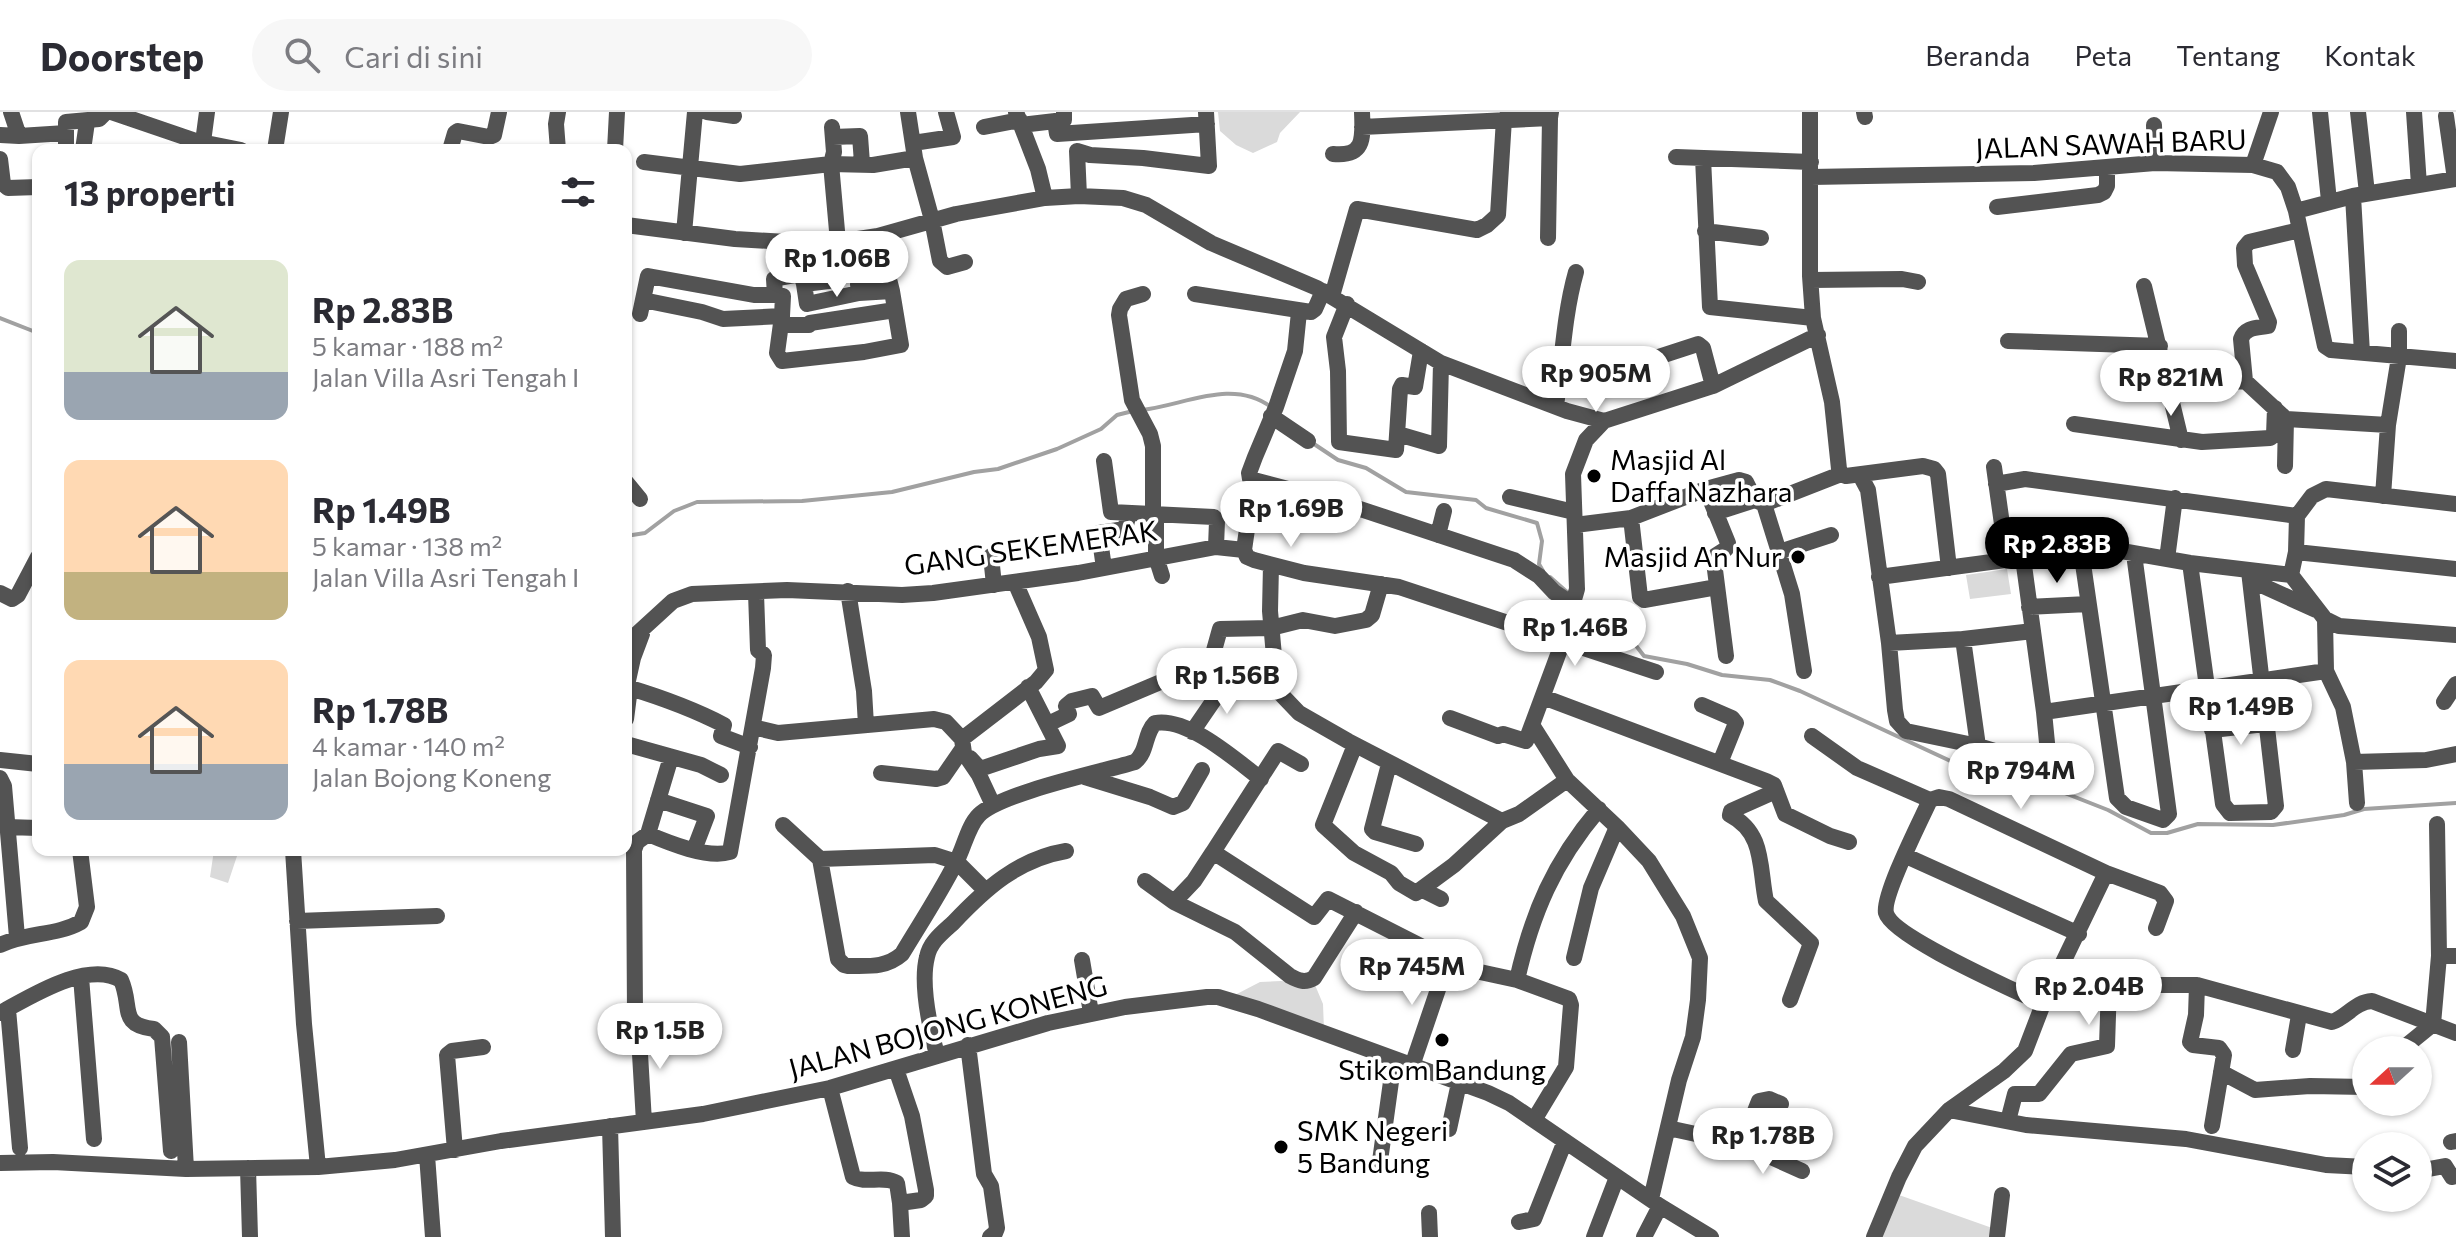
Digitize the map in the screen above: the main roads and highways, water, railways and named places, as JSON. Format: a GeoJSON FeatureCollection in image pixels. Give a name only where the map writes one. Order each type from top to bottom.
{"type":"FeatureCollection","features":[{"type":"Feature","properties":{"kind":"waterway"},"geometry":{"type":"LineString","coordinates":[[0,318],[32,331]]}},
{"type":"Feature","properties":{"kind":"waterway"},"geometry":{"type":"LineString","coordinates":[[1142,410],[1224,394],[1256,399],[1271,407]]}},
{"type":"Feature","properties":{"kind":"waterway"},"geometry":{"type":"LineString","coordinates":[[632,535],[645,533],[674,511],[697,502],[802,501],[892,492],[998,469],[1057,449],[1101,429],[1117,415],[1133,411]]}},
{"type":"Feature","properties":{"kind":"waterway"},"geometry":{"type":"LineString","coordinates":[[1311,442],[1338,460],[1366,468],[1406,492],[1476,500],[1486,508],[1537,523],[1542,541],[1539,564],[1543,571]]}},
{"type":"Feature","properties":{"kind":"waterway"},"geometry":{"type":"LineString","coordinates":[[1550,577],[1567,592]]}},
{"type":"Feature","properties":{"kind":"waterway"},"geometry":{"type":"LineString","coordinates":[[1577,600],[1599,623],[1627,634],[1644,656],[1687,664],[1722,675],[1770,680],[1957,764],[1974,762],[2004,769],[2108,810],[2151,833],[2167,833],[2198,824],[2273,825],[2344,815],[2364,809],[2456,803]]}},
{"type":"Feature","properties":{"kind":"place","name":"Masjid Al Daffa Nazhara"},"geometry":{"type":"Point","coordinates":[1594,476]}},
{"type":"Feature","properties":{"kind":"place","name":"Masjid An Nur"},"geometry":{"type":"Point","coordinates":[1798,557]}},
{"type":"Feature","properties":{"kind":"place","name":"Stikom Bandung"},"geometry":{"type":"Point","coordinates":[1442,1040]}},
{"type":"Feature","properties":{"kind":"place","name":"SMK Negeri 5 Bandung"},"geometry":{"type":"Point","coordinates":[1281,1147]}}]}
